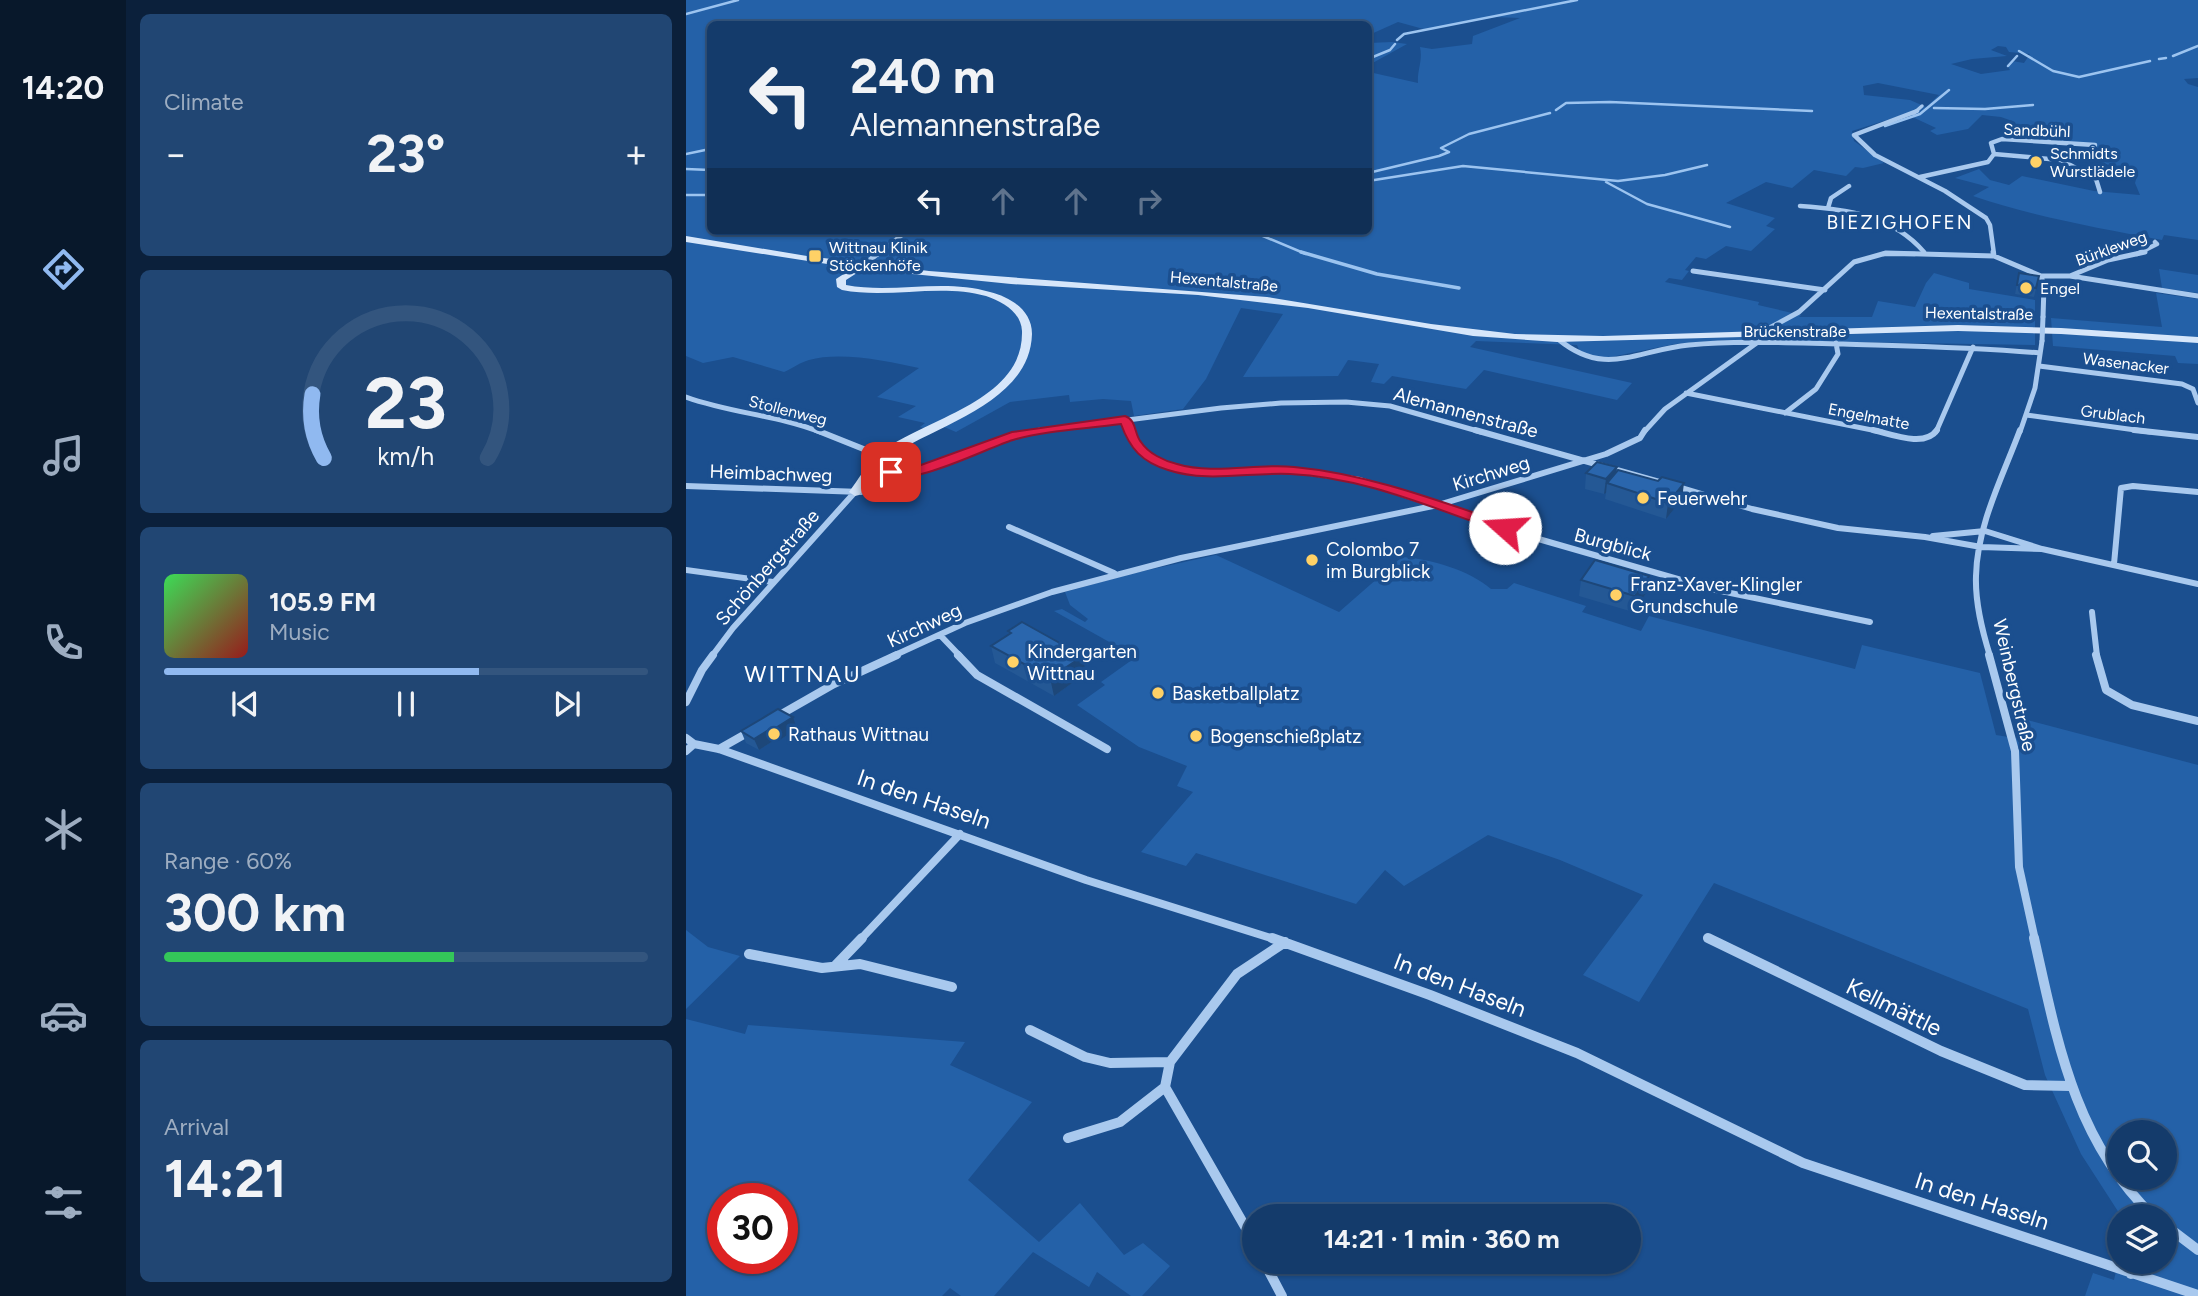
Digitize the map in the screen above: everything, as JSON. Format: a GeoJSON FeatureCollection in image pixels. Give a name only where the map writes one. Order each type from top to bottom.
{"type":"FeatureCollection","features":[{"type":"Feature","properties":{"kind":"main road","name":"Hexentalstraße"},"geometry":{"type":"LineString","coordinates":[[686,239],[862,266],[1008,281],[1226,295],[1298,304],[1467,334],[1558,338],[1759,337],[1969,328],[2093,332],[2198,340]]}},
{"type":"Feature","properties":{"kind":"main road"},"geometry":{"type":"LineString","coordinates":[[855,492],[879,461],[941,426],[999,388],[1020,365],[1029,339],[1024,318],[1018,309],[1000,298],[984,293],[842,288],[841,279],[862,266]]}},
{"type":"Feature","properties":{"kind":"street"},"geometry":{"type":"LineString","coordinates":[[1922,106],[1916,112],[1871,126],[1854,135],[1859,142],[1889,163],[1920,177],[1986,218],[1990,225],[1994,256]]}},
{"type":"Feature","properties":{"kind":"street","name":"Sandbühl"},"geometry":{"type":"LineString","coordinates":[[1994,155],[1991,143],[2002,139],[2095,145]]}},
{"type":"Feature","properties":{"kind":"street","name":"Sandbühl"},"geometry":{"type":"LineString","coordinates":[[1920,177],[1980,165],[1988,162],[1994,155]]}},
{"type":"Feature","properties":{"kind":"street","name":"Sandbühl"},"geometry":{"type":"LineString","coordinates":[[1994,155],[2061,160],[2096,179],[2100,192]]}},
{"type":"Feature","properties":{"kind":"street"},"geometry":{"type":"LineString","coordinates":[[1828,208],[1831,198],[1849,186]]}},
{"type":"Feature","properties":{"kind":"street"},"geometry":{"type":"LineString","coordinates":[[1800,206],[1828,208],[1881,220],[1909,236],[1924,252]]}},
{"type":"Feature","properties":{"kind":"street"},"geometry":{"type":"LineString","coordinates":[[862,266],[902,235]]}},
{"type":"Feature","properties":{"kind":"street","name":"Bürkleweg"},"geometry":{"type":"LineString","coordinates":[[2070,276],[2108,260],[2145,252],[2157,244],[2155,242]]}},
{"type":"Feature","properties":{"kind":"street","name":"Hexentalstraße"},"geometry":{"type":"LineString","coordinates":[[1759,337],[1789,319],[1825,290],[1847,267],[1860,259],[1886,253],[1994,256],[2042,276],[2070,276],[2198,296]]}},
{"type":"Feature","properties":{"kind":"street"},"geometry":{"type":"LineString","coordinates":[[1693,271],[1825,290]]}},
{"type":"Feature","properties":{"kind":"street","name":"Weinbergstraße"},"geometry":{"type":"LineString","coordinates":[[2042,276],[2043,317],[2039,366],[2026,415],[1985,531],[1976,577],[1982,621],[1996,684],[2012,734],[2017,770],[2019,866],[2047,1000],[2070,1087],[2099,1147],[2122,1184],[2140,1204]]}},
{"type":"Feature","properties":{"kind":"street","name":"Brückenstraße"},"geometry":{"type":"LineString","coordinates":[[1558,338],[1567,349],[1576,354],[1590,359],[1609,360],[1686,345],[1759,337],[1836,343],[1973,347],[2040,353]]}},
{"type":"Feature","properties":{"kind":"street","name":"Kirchweg"},"geometry":{"type":"LineString","coordinates":[[774,718],[834,684],[987,614],[1115,573],[1438,505],[1606,454],[1640,438],[1651,422],[1759,337]]}},
{"type":"Feature","properties":{"kind":"street","name":"Engelmatte"},"geometry":{"type":"LineString","coordinates":[[1785,413],[1816,389],[1838,354],[1836,343]]}},
{"type":"Feature","properties":{"kind":"street","name":"Engelmatte"},"geometry":{"type":"LineString","coordinates":[[1686,393],[1911,438],[1928,439],[1935,434],[1973,347]]}},
{"type":"Feature","properties":{"kind":"street","name":"Wasenacker"},"geometry":{"type":"LineString","coordinates":[[2039,366],[2182,384],[2193,389],[2198,403]]}},
{"type":"Feature","properties":{"kind":"street","name":"Stollenweg"},"geometry":{"type":"LineString","coordinates":[[686,397],[716,408],[803,425],[879,461]]}},
{"type":"Feature","properties":{"kind":"street","name":"Alemannenstraße"},"geometry":{"type":"LineString","coordinates":[[855,492],[912,474],[1012,436],[1220,408],[1346,402],[1390,406],[1793,519],[1838,528],[1925,537],[1981,547],[2042,549]]}},
{"type":"Feature","properties":{"kind":"street","name":"Grublach"},"geometry":{"type":"LineString","coordinates":[[2026,415],[2106,428],[2198,437]]}},
{"type":"Feature","properties":{"kind":"street","name":"Burgblick"},"geometry":{"type":"LineString","coordinates":[[1125,420],[1135,444],[1156,461],[1173,468],[1194,472],[1279,470],[1337,475],[1394,490],[1548,542],[1716,590],[1870,622]]}},
{"type":"Feature","properties":{"kind":"street"},"geometry":{"type":"LineString","coordinates":[[879,461],[891,472],[912,474]]}},
{"type":"Feature","properties":{"kind":"street","name":"Heimbachweg"},"geometry":{"type":"LineString","coordinates":[[686,486],[855,492]]}},
{"type":"Feature","properties":{"kind":"street"},"geometry":{"type":"LineString","coordinates":[[2114,564],[2121,488],[2133,486],[2198,492]]}},
{"type":"Feature","properties":{"kind":"street","name":"Schönbergstraße"},"geometry":{"type":"LineString","coordinates":[[686,702],[702,670],[773,582],[855,492]]}},
{"type":"Feature","properties":{"kind":"street"},"geometry":{"type":"LineString","coordinates":[[1009,527],[1115,573]]}},
{"type":"Feature","properties":{"kind":"street","name":"Alemannenstraße"},"geometry":{"type":"LineString","coordinates":[[1925,537],[1985,531],[2042,549],[2198,584]]}},
{"type":"Feature","properties":{"kind":"street"},"geometry":{"type":"LineString","coordinates":[[686,570],[773,582]]}},
{"type":"Feature","properties":{"kind":"street"},"geometry":{"type":"LineString","coordinates":[[2092,612],[2096,654],[2106,690],[2132,705],[2198,721]]}},
{"type":"Feature","properties":{"kind":"street"},"geometry":{"type":"LineString","coordinates":[[940,635],[977,675],[1107,749]]}},
{"type":"Feature","properties":{"kind":"street"},"geometry":{"type":"LineString","coordinates":[[719,749],[762,725]]}},
{"type":"Feature","properties":{"kind":"street"},"geometry":{"type":"LineString","coordinates":[[686,738],[694,744],[686,751]]}},
{"type":"Feature","properties":{"kind":"street","name":"In den Haseln"},"geometry":{"type":"LineString","coordinates":[[694,744],[719,749],[1086,880],[1285,942],[1430,995],[1577,1053],[1803,1163],[2107,1266]]}},
{"type":"Feature","properties":{"kind":"street"},"geometry":{"type":"LineString","coordinates":[[835,966],[960,834]]}},
{"type":"Feature","properties":{"kind":"street","name":"Kellmättle"},"geometry":{"type":"LineString","coordinates":[[1708,938],[1953,1056],[2025,1085],[2070,1087]]}},
{"type":"Feature","properties":{"kind":"street"},"geometry":{"type":"LineString","coordinates":[[1068,1138],[1120,1122],[1165,1087],[1170,1062],[1237,974],[1285,942]]}},
{"type":"Feature","properties":{"kind":"street"},"geometry":{"type":"LineString","coordinates":[[749,954],[822,968],[860,964],[952,986]]}},
{"type":"Feature","properties":{"kind":"street"},"geometry":{"type":"LineString","coordinates":[[1030,1030],[1085,1057],[1110,1063],[1170,1062]]}},
{"type":"Feature","properties":{"kind":"street"},"geometry":{"type":"LineString","coordinates":[[1165,1087],[1242,1221]]}},
{"type":"Feature","properties":{"kind":"street"},"geometry":{"type":"LineString","coordinates":[[2177,1234],[2198,1251]]}},
{"type":"Feature","properties":{"kind":"street"},"geometry":{"type":"LineString","coordinates":[[1270,1274],[1282,1296]]}},
{"type":"Feature","properties":{"kind":"street","name":"In den Haseln"},"geometry":{"type":"LineString","coordinates":[[2131,1274],[2198,1295]]}},
{"type":"Feature","properties":{"kind":"shaded area"},"geometry":{"type":"Polygon","coordinates":[[[686,0],[2198,0],[2198,78],[2184,79],[2188,84],[2198,87],[2198,240],[2164,235],[2162,240],[2115,231],[2043,216],[1973,196],[1989,187],[1955,178],[1979,169],[1990,180],[2009,185],[2022,176],[2094,191],[2140,195],[2135,183],[2137,176],[2101,162],[2095,147],[2023,139],[2021,137],[2027,136],[2018,130],[2015,122],[1982,115],[1968,129],[1937,135],[1930,131],[1936,128],[1906,114],[1852,131],[1854,141],[1884,163],[1855,167],[1846,176],[1814,170],[1792,188],[1766,182],[1726,203],[1775,218],[1766,226],[1775,229],[1751,251],[1726,246],[1706,259],[1696,257],[1685,270],[1689,271],[1682,280],[1669,278],[1665,282],[1759,302],[1758,305],[1801,315],[1799,317],[1872,317],[1878,301],[1915,307],[1926,283],[1934,273],[1969,283],[1969,289],[2035,300],[2035,345],[1725,340],[1675,344],[1606,358],[1595,358],[1580,352],[1577,345],[1476,341],[1470,347],[1632,383],[1617,400],[1484,370],[1466,389],[1392,376],[1384,384],[1371,382],[1379,364],[1348,360],[1338,376],[1243,377],[1283,314],[1241,308],[1206,379],[1183,409],[1134,416],[1131,401],[1103,399],[1070,402],[1069,395],[1010,402],[956,432],[937,424],[927,429],[920,427],[925,423],[898,417],[916,406],[877,397],[919,368],[879,360],[835,356],[809,360],[784,372],[733,357],[703,363],[686,356],[686,0]],[[1998,46],[1991,50],[2007,56],[1951,64],[1981,74],[2010,70],[2007,65],[2012,61],[2024,63],[2030,54],[2009,52],[2006,47],[1998,46]],[[1878,83],[1863,86],[1864,95],[1910,100],[1926,107],[1939,95],[1878,83]]]}},
{"type":"Feature","properties":{"kind":"shaded area"},"geometry":{"type":"Polygon","coordinates":[[[1392,42],[1407,44],[1372,63],[1372,43],[1392,42]]]}},
{"type":"Feature","properties":{"kind":"shaded area"},"geometry":{"type":"Polygon","coordinates":[[[2159,269],[2198,275],[2198,293],[2162,288],[2159,269]]]}},
{"type":"Feature","properties":{"kind":"shaded area"},"geometry":{"type":"Polygon","coordinates":[[[2156,293],[2198,299],[2198,364],[2178,363],[2175,356],[2053,346],[2051,318],[2162,327],[2156,293]]]}},
{"type":"Feature","properties":{"kind":"shaded area"},"geometry":{"type":"Polygon","coordinates":[[[1216,555],[1339,612],[1402,557],[1425,560],[1461,571],[1491,589],[1507,589],[1514,583],[1586,606],[1582,612],[1641,631],[1649,616],[1855,669],[1862,645],[1980,673],[1996,735],[2021,739],[2017,723],[2027,720],[2198,765],[2198,1296],[2085,1296],[2093,1273],[2114,1280],[2115,1274],[2177,1274],[2177,1204],[2113,1204],[2081,1154],[2045,1075],[2028,1009],[1714,883],[1639,1002],[1583,975],[1643,895],[1560,860],[1488,835],[1404,886],[1385,870],[1356,904],[1196,853],[1186,866],[1141,852],[1193,792],[1177,786],[1187,766],[1139,747],[1077,705],[1105,685],[1101,682],[1136,657],[1054,611],[1062,609],[1085,622],[1088,619],[1070,605],[1065,592],[1216,555]]]}},
{"type":"Feature","properties":{"kind":"shaded area"},"geometry":{"type":"Polygon","coordinates":[[[686,930],[708,947],[740,956],[686,1009],[686,930]]]}},
{"type":"Feature","properties":{"kind":"shaded area"},"geometry":{"type":"Polygon","coordinates":[[[686,1019],[745,1034],[748,1025],[965,1042],[950,1065],[1032,1102],[968,1180],[1039,1242],[1080,1203],[1124,1255],[1143,1243],[1170,1266],[1142,1296],[1131,1296],[1097,1272],[1089,1287],[1033,1252],[994,1296],[961,1296],[950,1288],[942,1296],[686,1296],[686,1019]]]}},
{"type":"Feature","properties":{"kind":"building"},"geometry":{"type":"Polygon","coordinates":[[[2019,273],[2039,276],[2036,288],[2017,285],[2019,273]]]}},
{"type":"Feature","properties":{"kind":"building"},"geometry":{"type":"Polygon","coordinates":[[[1597,462],[1617,467],[1606,479],[1586,473],[1597,462]]]}},
{"type":"Feature","properties":{"kind":"building"},"geometry":{"type":"Polygon","coordinates":[[[1618,470],[1658,481],[1662,477],[1684,483],[1668,503],[1607,483],[1618,470]]]}},
{"type":"Feature","properties":{"kind":"building"},"geometry":{"type":"Polygon","coordinates":[[[1595,560],[1649,576],[1635,596],[1581,580],[1595,560]]]}},
{"type":"Feature","properties":{"kind":"building"},"geometry":{"type":"Polygon","coordinates":[[[1022,622],[1083,656],[1050,678],[991,646],[1022,622]]]}},
{"type":"Feature","properties":{"kind":"building"},"geometry":{"type":"Polygon","coordinates":[[[778,709],[793,717],[754,739],[741,731],[778,709]]]}},
{"type":"Feature","properties":{"kind":"waterway"},"geometry":{"type":"LineString","coordinates":[[686,14],[738,0]]}},
{"type":"Feature","properties":{"kind":"waterway"},"geometry":{"type":"LineString","coordinates":[[1397,40],[1404,34],[1577,0]]}},
{"type":"Feature","properties":{"kind":"waterway"},"geometry":{"type":"LineString","coordinates":[[1372,57],[1390,50],[1395,44]]}},
{"type":"Feature","properties":{"kind":"waterway"},"geometry":{"type":"LineString","coordinates":[[2173,56],[2198,46]]}},
{"type":"Feature","properties":{"kind":"waterway"},"geometry":{"type":"LineString","coordinates":[[2019,51],[2053,71],[2079,77],[2150,61]]}},
{"type":"Feature","properties":{"kind":"waterway"},"geometry":{"type":"LineString","coordinates":[[2008,66],[2017,56]]}},
{"type":"Feature","properties":{"kind":"waterway"},"geometry":{"type":"LineString","coordinates":[[2159,59],[2166,58]]}},
{"type":"Feature","properties":{"kind":"waterway"},"geometry":{"type":"LineString","coordinates":[[1885,126],[1920,114],[1949,90]]}},
{"type":"Feature","properties":{"kind":"waterway"},"geometry":{"type":"LineString","coordinates":[[1556,110],[1566,103],[1610,102],[1812,111]]}},
{"type":"Feature","properties":{"kind":"waterway"},"geometry":{"type":"LineString","coordinates":[[1934,108],[1985,109],[2033,105]]}},
{"type":"Feature","properties":{"kind":"waterway"},"geometry":{"type":"LineString","coordinates":[[1372,172],[1439,156],[1449,152],[1441,148],[1469,134],[1550,113]]}},
{"type":"Feature","properties":{"kind":"waterway"},"geometry":{"type":"LineString","coordinates":[[686,154],[707,150]]}},
{"type":"Feature","properties":{"kind":"waterway"},"geometry":{"type":"LineString","coordinates":[[1372,180],[1463,166],[1618,181],[1665,175],[1707,165]]}},
{"type":"Feature","properties":{"kind":"waterway"},"geometry":{"type":"LineString","coordinates":[[686,169],[707,170]]}},
{"type":"Feature","properties":{"kind":"waterway"},"geometry":{"type":"LineString","coordinates":[[1606,182],[1647,204],[1730,227]]}},
{"type":"Feature","properties":{"kind":"waterway"},"geometry":{"type":"LineString","coordinates":[[686,195],[707,195]]}},
{"type":"Feature","properties":{"kind":"waterway"},"geometry":{"type":"LineString","coordinates":[[1261,235],[1302,252]]}},
{"type":"Feature","properties":{"kind":"waterway"},"geometry":{"type":"LineString","coordinates":[[1302,252],[1377,274],[1459,288]]}},
{"type":"Feature","properties":{"kind":"waterway"},"geometry":{"type":"LineString","coordinates":[[1302,252],[1306,254]]}},
{"type":"Feature","properties":{"kind":"place","name":"Schmidts Wurstlädele"},"geometry":{"type":"Point","coordinates":[2036,162]}},
{"type":"Feature","properties":{"kind":"place","name":"Wittnau Klinik Stöckenhöfe"},"geometry":{"type":"Point","coordinates":[815,256]}},
{"type":"Feature","properties":{"kind":"place","name":"Engel"},"geometry":{"type":"Point","coordinates":[2026,288]}},
{"type":"Feature","properties":{"kind":"place","name":"Feuerwehr"},"geometry":{"type":"Point","coordinates":[1643,498]}},
{"type":"Feature","properties":{"kind":"place","name":"Colombo 7 im Burgblick"},"geometry":{"type":"Point","coordinates":[1312,560]}},
{"type":"Feature","properties":{"kind":"place","name":"Franz-Xaver-Klingler Grundschule"},"geometry":{"type":"Point","coordinates":[1616,595]}},
{"type":"Feature","properties":{"kind":"place","name":"Kindergarten Wittnau"},"geometry":{"type":"Point","coordinates":[1013,662]}},
{"type":"Feature","properties":{"kind":"place","name":"Basketballplatz"},"geometry":{"type":"Point","coordinates":[1158,693]}},
{"type":"Feature","properties":{"kind":"place","name":"Rathaus Wittnau"},"geometry":{"type":"Point","coordinates":[774,734]}},
{"type":"Feature","properties":{"kind":"place","name":"Bogenschießplatz"},"geometry":{"type":"Point","coordinates":[1196,736]}},
{"type":"Feature","properties":{"kind":"district","name":"BIEZIGHOFEN"},"geometry":{"type":"Point","coordinates":[1900,222]}},
{"type":"Feature","properties":{"kind":"district","name":"WITTNAU"},"geometry":{"type":"Point","coordinates":[803,674]}},
{"type":"Feature","properties":{"kind":"route"},"geometry":{"type":"LineString","coordinates":[[891,472],[912,474],[1012,436],[1125,420],[1135,444],[1144,453],[1173,468],[1194,472],[1257,469],[1337,475],[1394,490],[1505,528]]}}]}
